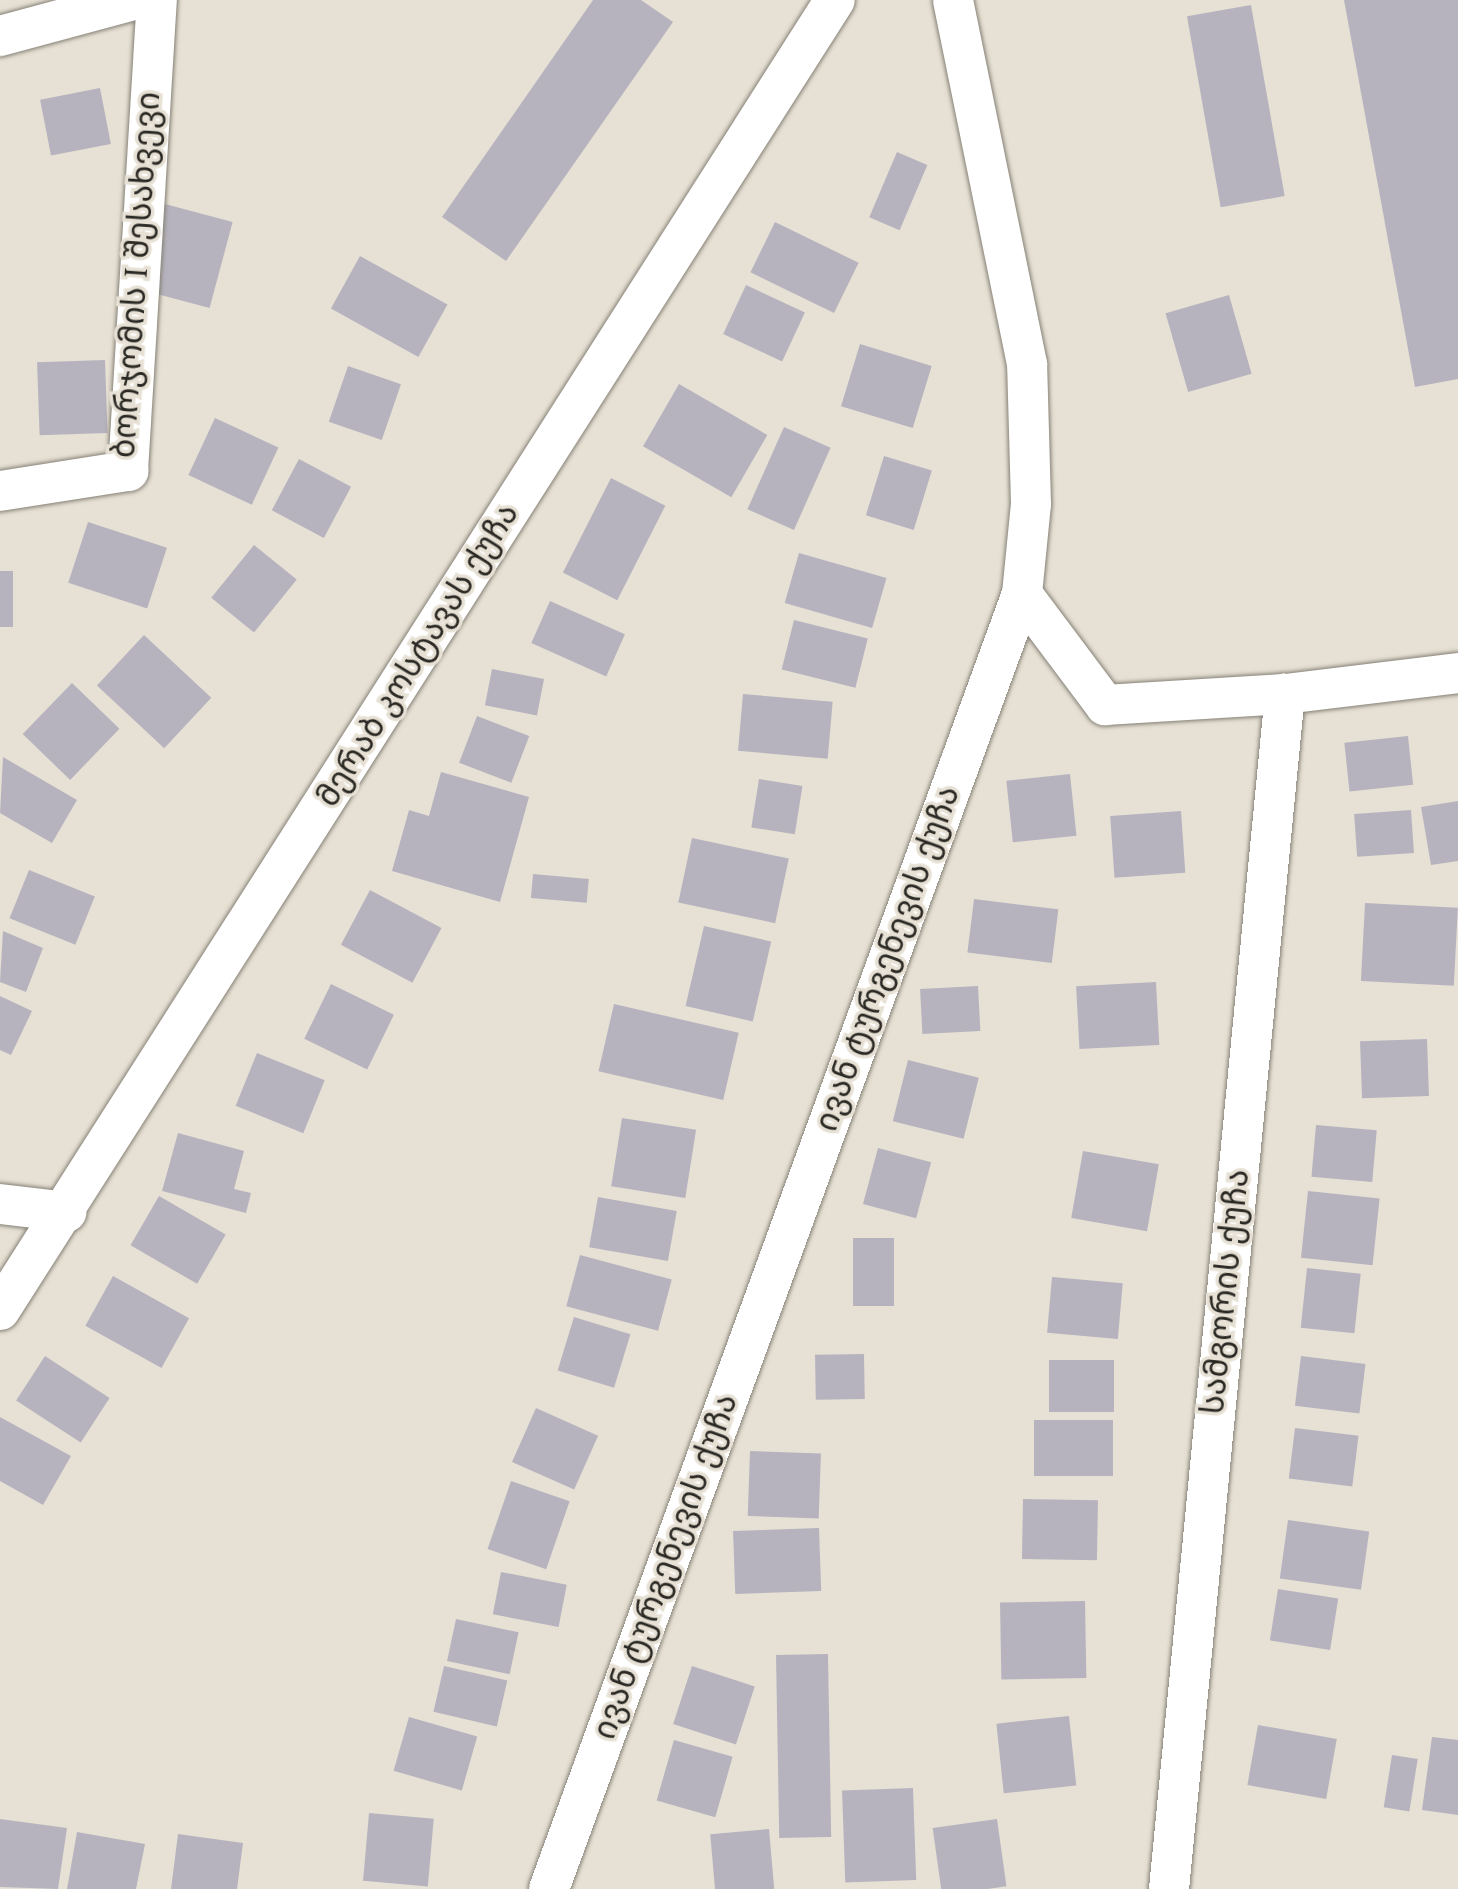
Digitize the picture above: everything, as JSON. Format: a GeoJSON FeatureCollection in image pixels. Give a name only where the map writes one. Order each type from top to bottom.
{"type":"FeatureCollection","features":[{"type":"Feature","properties":{"kind":"street"},"geometry":{"type":"LineString","coordinates":[[0,36],[133,0]]}},
{"type":"Feature","properties":{"kind":"street","name":"ბორჯომის I შესახვევი"},"geometry":{"type":"LineString","coordinates":[[0,491],[128,471],[157,0]]}},
{"type":"Feature","properties":{"kind":"street","name":"მერაბ კოსტავას ქუჩა"},"geometry":{"type":"LineString","coordinates":[[0,1310],[67,1212],[835,0]]}},
{"type":"Feature","properties":{"kind":"street","name":"ივან ტურგენევის ქუჩა"},"geometry":{"type":"LineString","coordinates":[[549,1889],[1022,594],[1031,504],[1027,364],[953,0]]}},
{"type":"Feature","properties":{"kind":"street"},"geometry":{"type":"LineString","coordinates":[[1022,594],[1105,705],[1285,694],[1458,673]]}},
{"type":"Feature","properties":{"kind":"street","name":"სამგორის ქუჩა"},"geometry":{"type":"LineString","coordinates":[[1169,1889],[1285,694]]}},
{"type":"Feature","properties":{"kind":"street"},"geometry":{"type":"LineString","coordinates":[[0,1204],[67,1212]]}},
{"type":"Feature","properties":{"kind":"building"},"geometry":{"type":"Polygon","coordinates":[[[593,0],[641,0],[673,22],[506,261],[442,217],[593,0]]]}},
{"type":"Feature","properties":{"kind":"building"},"geometry":{"type":"Polygon","coordinates":[[[1344,0],[1458,0],[1458,379],[1415,387],[1344,0]]]}},
{"type":"Feature","properties":{"kind":"building"},"geometry":{"type":"Polygon","coordinates":[[[1251,5],[1285,196],[1221,207],[1187,16],[1251,5]]]}},
{"type":"Feature","properties":{"kind":"building"},"geometry":{"type":"Polygon","coordinates":[[[100,88],[111,144],[51,156],[40,100],[100,88]]]}},
{"type":"Feature","properties":{"kind":"building"},"geometry":{"type":"Polygon","coordinates":[[[897,152],[927,165],[900,230],[869,217],[897,152]]]}},
{"type":"Feature","properties":{"kind":"building"},"geometry":{"type":"Polygon","coordinates":[[[165,204],[233,222],[210,308],[142,290],[165,204]]]}},
{"type":"Feature","properties":{"kind":"building"},"geometry":{"type":"Polygon","coordinates":[[[775,222],[859,263],[834,313],[750,272],[775,222]]]}},
{"type":"Feature","properties":{"kind":"building"},"geometry":{"type":"Polygon","coordinates":[[[360,256],[447,304],[418,357],[331,308],[360,256]]]}},
{"type":"Feature","properties":{"kind":"building"},"geometry":{"type":"Polygon","coordinates":[[[746,285],[805,312],[782,361],[723,334],[746,285]]]}},
{"type":"Feature","properties":{"kind":"building"},"geometry":{"type":"Polygon","coordinates":[[[1229,295],[1252,374],[1188,392],[1166,313],[1229,295]]]}},
{"type":"Feature","properties":{"kind":"building"},"geometry":{"type":"Polygon","coordinates":[[[860,344],[932,366],[913,428],[841,406],[860,344]]]}},
{"type":"Feature","properties":{"kind":"building"},"geometry":{"type":"Polygon","coordinates":[[[105,360],[108,433],[40,435],[37,362],[105,360]]]}},
{"type":"Feature","properties":{"kind":"building"},"geometry":{"type":"Polygon","coordinates":[[[348,366],[401,384],[382,440],[329,422],[348,366]]]}},
{"type":"Feature","properties":{"kind":"building"},"geometry":{"type":"Polygon","coordinates":[[[679,384],[767,435],[731,497],[643,446],[679,384]]]}},
{"type":"Feature","properties":{"kind":"building"},"geometry":{"type":"Polygon","coordinates":[[[215,418],[278,448],[252,505],[188,475],[215,418]]]}},
{"type":"Feature","properties":{"kind":"building"},"geometry":{"type":"Polygon","coordinates":[[[784,427],[831,448],[794,530],[747,509],[784,427]]]}},
{"type":"Feature","properties":{"kind":"building"},"geometry":{"type":"Polygon","coordinates":[[[884,456],[932,471],[914,530],[866,515],[884,456]]]}},
{"type":"Feature","properties":{"kind":"building"},"geometry":{"type":"Polygon","coordinates":[[[299,459],[351,487],[324,538],[272,510],[299,459]]]}},
{"type":"Feature","properties":{"kind":"building"},"geometry":{"type":"Polygon","coordinates":[[[611,478],[665,506],[617,600],[563,572],[611,478]]]}},
{"type":"Feature","properties":{"kind":"building"},"geometry":{"type":"Polygon","coordinates":[[[88,522],[167,548],[147,609],[68,583],[88,522]]]}},
{"type":"Feature","properties":{"kind":"building"},"geometry":{"type":"Polygon","coordinates":[[[254,545],[297,580],[254,632],[211,598],[254,545]]]}},
{"type":"Feature","properties":{"kind":"building"},"geometry":{"type":"Polygon","coordinates":[[[799,553],[886,578],[872,628],[785,603],[799,553]]]}},
{"type":"Feature","properties":{"kind":"building"},"geometry":{"type":"Polygon","coordinates":[[[0,571],[13,571],[13,627],[0,627],[0,571]]]}},
{"type":"Feature","properties":{"kind":"building"},"geometry":{"type":"Polygon","coordinates":[[[550,601],[625,634],[606,676],[531,643],[550,601]]]}},
{"type":"Feature","properties":{"kind":"building"},"geometry":{"type":"Polygon","coordinates":[[[794,620],[868,638],[855,688],[782,669],[794,620]]]}},
{"type":"Feature","properties":{"kind":"building"},"geometry":{"type":"Polygon","coordinates":[[[144,635],[211,698],[164,748],[97,685],[144,635]]]}},
{"type":"Feature","properties":{"kind":"building"},"geometry":{"type":"Polygon","coordinates":[[[492,669],[544,679],[537,715],[485,705],[492,669]]]}},
{"type":"Feature","properties":{"kind":"building"},"geometry":{"type":"Polygon","coordinates":[[[72,683],[119,729],[70,780],[23,734],[72,683]]]}},
{"type":"Feature","properties":{"kind":"building"},"geometry":{"type":"Polygon","coordinates":[[[743,694],[833,702],[828,759],[738,751],[743,694]]]}},
{"type":"Feature","properties":{"kind":"building"},"geometry":{"type":"Polygon","coordinates":[[[477,716],[529,736],[511,783],[459,763],[477,716]]]}},
{"type":"Feature","properties":{"kind":"building"},"geometry":{"type":"Polygon","coordinates":[[[1408,736],[1413,785],[1349,791],[1344,743],[1408,736]]]}},
{"type":"Feature","properties":{"kind":"building"},"geometry":{"type":"Polygon","coordinates":[[[3,757],[77,800],[52,843],[0,813],[3,757]]]}},
{"type":"Feature","properties":{"kind":"building"},"geometry":{"type":"Polygon","coordinates":[[[441,772],[529,797],[500,902],[392,871],[409,810],[429,816],[441,772]]]}},
{"type":"Feature","properties":{"kind":"building"},"geometry":{"type":"Polygon","coordinates":[[[1070,774],[1076,836],[1013,842],[1006,781],[1070,774]]]}},
{"type":"Feature","properties":{"kind":"building"},"geometry":{"type":"Polygon","coordinates":[[[759,779],[802,786],[795,834],[751,827],[759,779]]]}},
{"type":"Feature","properties":{"kind":"building"},"geometry":{"type":"Polygon","coordinates":[[[1458,801],[1458,861],[1431,865],[1421,807],[1458,801]]]}},
{"type":"Feature","properties":{"kind":"building"},"geometry":{"type":"Polygon","coordinates":[[[1411,810],[1414,853],[1357,857],[1354,814],[1411,810]]]}},
{"type":"Feature","properties":{"kind":"building"},"geometry":{"type":"Polygon","coordinates":[[[1181,811],[1185,873],[1114,878],[1110,816],[1181,811]]]}},
{"type":"Feature","properties":{"kind":"building"},"geometry":{"type":"Polygon","coordinates":[[[692,838],[789,859],[775,923],[678,903],[692,838]]]}},
{"type":"Feature","properties":{"kind":"building"},"geometry":{"type":"Polygon","coordinates":[[[29,870],[95,897],[75,945],[10,918],[29,870]]]}},
{"type":"Feature","properties":{"kind":"building"},"geometry":{"type":"Polygon","coordinates":[[[533,874],[589,879],[587,903],[531,898],[533,874]]]}},
{"type":"Feature","properties":{"kind":"building"},"geometry":{"type":"Polygon","coordinates":[[[370,890],[442,928],[412,983],[341,945],[370,890]]]}},
{"type":"Feature","properties":{"kind":"building"},"geometry":{"type":"Polygon","coordinates":[[[974,899],[1058,909],[1052,963],[967,953],[974,899]]]}},
{"type":"Feature","properties":{"kind":"building"},"geometry":{"type":"Polygon","coordinates":[[[1365,903],[1458,908],[1454,986],[1361,981],[1365,903]]]}},
{"type":"Feature","properties":{"kind":"building"},"geometry":{"type":"Polygon","coordinates":[[[704,926],[771,942],[753,1021],[686,1006],[704,926]]]}},
{"type":"Feature","properties":{"kind":"building"},"geometry":{"type":"Polygon","coordinates":[[[3,931],[43,948],[26,992],[0,982],[3,931]]]}},
{"type":"Feature","properties":{"kind":"building"},"geometry":{"type":"Polygon","coordinates":[[[1156,982],[1159,1045],[1079,1049],[1076,986],[1156,982]]]}},
{"type":"Feature","properties":{"kind":"building"},"geometry":{"type":"Polygon","coordinates":[[[331,984],[394,1015],[367,1070],[304,1039],[331,984]]]}},
{"type":"Feature","properties":{"kind":"building"},"geometry":{"type":"Polygon","coordinates":[[[978,986],[980,1031],[922,1034],[920,989],[978,986]]]}},
{"type":"Feature","properties":{"kind":"building"},"geometry":{"type":"Polygon","coordinates":[[[0,996],[32,1011],[11,1055],[0,1050],[0,996]]]}},
{"type":"Feature","properties":{"kind":"building"},"geometry":{"type":"Polygon","coordinates":[[[614,1004],[739,1033],[723,1100],[598,1071],[614,1004]]]}},
{"type":"Feature","properties":{"kind":"building"},"geometry":{"type":"Polygon","coordinates":[[[1427,1039],[1429,1096],[1362,1098],[1360,1041],[1427,1039]]]}},
{"type":"Feature","properties":{"kind":"building"},"geometry":{"type":"Polygon","coordinates":[[[257,1053],[325,1080],[303,1133],[236,1106],[257,1053]]]}},
{"type":"Feature","properties":{"kind":"building"},"geometry":{"type":"Polygon","coordinates":[[[908,1060],[979,1078],[964,1139],[893,1121],[908,1060]]]}},
{"type":"Feature","properties":{"kind":"building"},"geometry":{"type":"Polygon","coordinates":[[[622,1118],[696,1130],[685,1198],[611,1186],[622,1118]]]}},
{"type":"Feature","properties":{"kind":"building"},"geometry":{"type":"Polygon","coordinates":[[[1316,1125],[1377,1130],[1372,1182],[1311,1177],[1316,1125]]]}},
{"type":"Feature","properties":{"kind":"building"},"geometry":{"type":"Polygon","coordinates":[[[178,1133],[244,1151],[234,1189],[251,1193],[246,1213],[162,1191],[178,1133]]]}},
{"type":"Feature","properties":{"kind":"building"},"geometry":{"type":"Polygon","coordinates":[[[878,1148],[931,1162],[916,1218],[863,1204],[878,1148]]]}},
{"type":"Feature","properties":{"kind":"building"},"geometry":{"type":"Polygon","coordinates":[[[1083,1151],[1159,1164],[1147,1231],[1071,1218],[1083,1151]]]}},
{"type":"Feature","properties":{"kind":"building"},"geometry":{"type":"Polygon","coordinates":[[[1308,1191],[1380,1199],[1373,1265],[1301,1258],[1308,1191]]]}},
{"type":"Feature","properties":{"kind":"building"},"geometry":{"type":"Polygon","coordinates":[[[159,1196],[226,1234],[197,1284],[131,1245],[159,1196]]]}},
{"type":"Feature","properties":{"kind":"building"},"geometry":{"type":"Polygon","coordinates":[[[598,1197],[677,1211],[668,1261],[589,1247],[598,1197]]]}},
{"type":"Feature","properties":{"kind":"building"},"geometry":{"type":"Polygon","coordinates":[[[853,1238],[894,1238],[894,1306],[853,1306],[853,1238]]]}},
{"type":"Feature","properties":{"kind":"building"},"geometry":{"type":"Polygon","coordinates":[[[580,1255],[672,1280],[658,1331],[566,1306],[580,1255]]]}},
{"type":"Feature","properties":{"kind":"building"},"geometry":{"type":"Polygon","coordinates":[[[1307,1268],[1361,1274],[1354,1333],[1301,1328],[1307,1268]]]}},
{"type":"Feature","properties":{"kind":"building"},"geometry":{"type":"Polygon","coordinates":[[[113,1276],[189,1318],[161,1368],[85,1326],[113,1276]]]}},
{"type":"Feature","properties":{"kind":"building"},"geometry":{"type":"Polygon","coordinates":[[[1052,1277],[1123,1283],[1118,1339],[1047,1333],[1052,1277]]]}},
{"type":"Feature","properties":{"kind":"building"},"geometry":{"type":"Polygon","coordinates":[[[574,1317],[630,1334],[614,1388],[558,1371],[574,1317]]]}},
{"type":"Feature","properties":{"kind":"building"},"geometry":{"type":"Polygon","coordinates":[[[864,1354],[865,1399],[816,1400],[815,1355],[864,1354]]]}},
{"type":"Feature","properties":{"kind":"building"},"geometry":{"type":"Polygon","coordinates":[[[45,1356],[110,1398],[81,1442],[16,1400],[45,1356]]]}},
{"type":"Feature","properties":{"kind":"building"},"geometry":{"type":"Polygon","coordinates":[[[1301,1356],[1366,1364],[1359,1414],[1295,1406],[1301,1356]]]}},
{"type":"Feature","properties":{"kind":"building"},"geometry":{"type":"Polygon","coordinates":[[[1049,1360],[1114,1360],[1114,1412],[1049,1412],[1049,1360]]]}},
{"type":"Feature","properties":{"kind":"building"},"geometry":{"type":"Polygon","coordinates":[[[536,1408],[598,1436],[574,1490],[512,1462],[536,1408]]]}},
{"type":"Feature","properties":{"kind":"building"},"geometry":{"type":"Polygon","coordinates":[[[0,1417],[71,1456],[43,1505],[0,1481],[0,1417]]]}},
{"type":"Feature","properties":{"kind":"building"},"geometry":{"type":"Polygon","coordinates":[[[1034,1420],[1113,1420],[1113,1476],[1034,1476],[1034,1420]]]}},
{"type":"Feature","properties":{"kind":"building"},"geometry":{"type":"Polygon","coordinates":[[[1295,1428],[1359,1436],[1352,1486],[1289,1479],[1295,1428]]]}},
{"type":"Feature","properties":{"kind":"building"},"geometry":{"type":"Polygon","coordinates":[[[750,1451],[821,1453],[819,1518],[748,1516],[750,1451]]]}},
{"type":"Feature","properties":{"kind":"building"},"geometry":{"type":"Polygon","coordinates":[[[511,1481],[570,1501],[546,1569],[488,1549],[511,1481]]]}},
{"type":"Feature","properties":{"kind":"building"},"geometry":{"type":"Polygon","coordinates":[[[1023,1499],[1098,1500],[1097,1560],[1022,1559],[1023,1499]]]}},
{"type":"Feature","properties":{"kind":"building"},"geometry":{"type":"Polygon","coordinates":[[[1288,1520],[1369,1531],[1361,1590],[1280,1578],[1288,1520]]]}},
{"type":"Feature","properties":{"kind":"building"},"geometry":{"type":"Polygon","coordinates":[[[819,1528],[821,1591],[735,1594],[733,1531],[819,1528]]]}},
{"type":"Feature","properties":{"kind":"building"},"geometry":{"type":"Polygon","coordinates":[[[501,1572],[567,1585],[559,1627],[493,1614],[501,1572]]]}},
{"type":"Feature","properties":{"kind":"building"},"geometry":{"type":"Polygon","coordinates":[[[1278,1589],[1338,1599],[1330,1650],[1270,1640],[1278,1589]]]}},
{"type":"Feature","properties":{"kind":"building"},"geometry":{"type":"Polygon","coordinates":[[[1085,1601],[1086,1678],[1001,1679],[1000,1602],[1085,1601]]]}},
{"type":"Feature","properties":{"kind":"building"},"geometry":{"type":"Polygon","coordinates":[[[456,1619],[519,1632],[510,1674],[447,1661],[456,1619]]]}},
{"type":"Feature","properties":{"kind":"building"},"geometry":{"type":"Polygon","coordinates":[[[828,1654],[831,1837],[779,1838],[776,1655],[828,1654]]]}},
{"type":"Feature","properties":{"kind":"building"},"geometry":{"type":"Polygon","coordinates":[[[444,1666],[507,1681],[497,1726],[433,1712],[444,1666]]]}},
{"type":"Feature","properties":{"kind":"building"},"geometry":{"type":"Polygon","coordinates":[[[692,1666],[755,1686],[736,1744],[673,1724],[692,1666]]]}},
{"type":"Feature","properties":{"kind":"building"},"geometry":{"type":"Polygon","coordinates":[[[1069,1716],[1076,1786],[1004,1793],[996,1724],[1069,1716]]]}},
{"type":"Feature","properties":{"kind":"building"},"geometry":{"type":"Polygon","coordinates":[[[409,1717],[477,1737],[462,1790],[394,1771],[409,1717]]]}},
{"type":"Feature","properties":{"kind":"building"},"geometry":{"type":"Polygon","coordinates":[[[1258,1725],[1337,1739],[1326,1799],[1247,1785],[1258,1725]]]}},
{"type":"Feature","properties":{"kind":"building"},"geometry":{"type":"Polygon","coordinates":[[[1432,1737],[1458,1740],[1458,1815],[1422,1810],[1432,1737]]]}},
{"type":"Feature","properties":{"kind":"building"},"geometry":{"type":"Polygon","coordinates":[[[674,1740],[733,1757],[715,1817],[657,1801],[674,1740]]]}},
{"type":"Feature","properties":{"kind":"building"},"geometry":{"type":"Polygon","coordinates":[[[1392,1755],[1418,1759],[1409,1811],[1384,1807],[1392,1755]]]}},
{"type":"Feature","properties":{"kind":"building"},"geometry":{"type":"Polygon","coordinates":[[[913,1788],[916,1880],[845,1882],[842,1790],[913,1788]]]}},
{"type":"Feature","properties":{"kind":"building"},"geometry":{"type":"Polygon","coordinates":[[[369,1813],[434,1819],[428,1886],[363,1881],[369,1813]]]}},
{"type":"Feature","properties":{"kind":"building"},"geometry":{"type":"Polygon","coordinates":[[[0,1819],[67,1828],[58,1889],[0,1887],[0,1819]]]}},
{"type":"Feature","properties":{"kind":"building"},"geometry":{"type":"Polygon","coordinates":[[[997,1819],[1006,1886],[941,1889],[933,1828],[997,1819]]]}},
{"type":"Feature","properties":{"kind":"building"},"geometry":{"type":"Polygon","coordinates":[[[769,1829],[774,1889],[715,1889],[710,1834],[769,1829]]]}},
{"type":"Feature","properties":{"kind":"building"},"geometry":{"type":"Polygon","coordinates":[[[77,1832],[145,1844],[136,1889],[67,1889],[77,1832]]]}},
{"type":"Feature","properties":{"kind":"building"},"geometry":{"type":"Polygon","coordinates":[[[178,1834],[243,1843],[237,1889],[171,1889],[178,1834]]]}}]}
